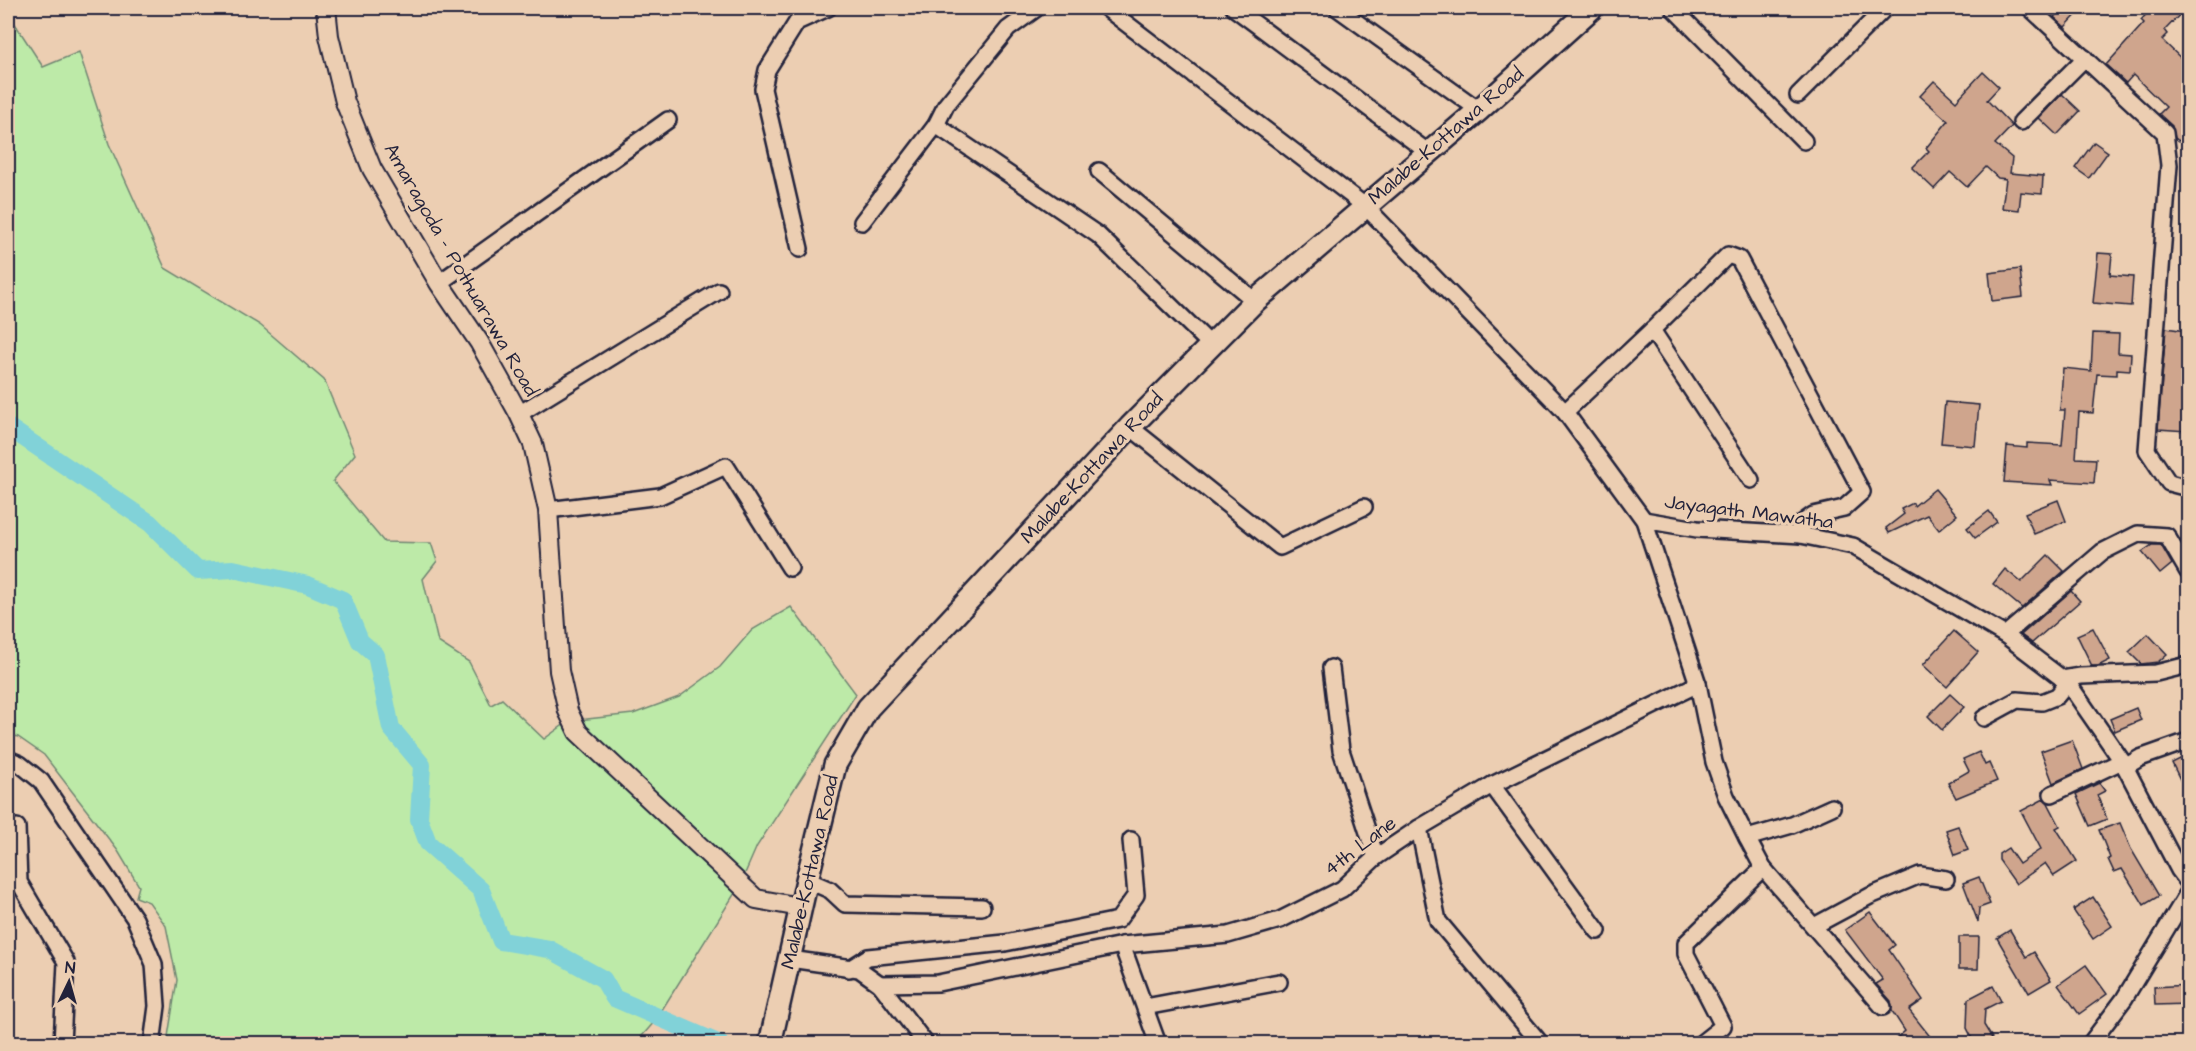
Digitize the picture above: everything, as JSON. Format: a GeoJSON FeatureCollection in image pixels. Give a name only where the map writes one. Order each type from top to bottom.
{"type":"FeatureCollection","features":[{"type":"Feature","properties":{"kind":"main road","name":"Malabe-Kottawa Road"},"geometry":{"type":"LineString","coordinates":[[770,1044],[800,907],[835,765],[868,708],[1130,427],[1255,302],[1479,110],[1592,8]]}},
{"type":"Feature","properties":{"kind":"street","name":"Amaragoda - Pothuarawa Road"},"geometry":{"type":"LineString","coordinates":[[326,8],[329,36],[345,102],[368,160],[438,283],[479,342],[519,414],[532,444],[548,510],[559,671],[568,711],[578,732],[756,899],[800,907]]}},
{"type":"Feature","properties":{"kind":"street"},"geometry":{"type":"LineString","coordinates":[[800,249],[763,89],[767,70],[797,22],[828,8]]}},
{"type":"Feature","properties":{"kind":"street"},"geometry":{"type":"LineString","coordinates":[[862,222],[936,125],[946,105],[1008,29],[1037,8]]}},
{"type":"Feature","properties":{"kind":"street","name":"Jayagath Mawatha"},"geometry":{"type":"LineString","coordinates":[[1106,8],[1365,206],[1565,412],[1644,520],[1696,529],[1801,535],[1853,546],[2005,634],[2065,681],[2123,764],[2185,872]]}},
{"type":"Feature","properties":{"kind":"street"},"geometry":{"type":"LineString","coordinates":[[1234,8],[1429,153]]}},
{"type":"Feature","properties":{"kind":"street"},"geometry":{"type":"LineString","coordinates":[[1337,8],[1479,110]]}},
{"type":"Feature","properties":{"kind":"street"},"geometry":{"type":"LineString","coordinates":[[1673,8],[1804,141]]}},
{"type":"Feature","properties":{"kind":"street"},"geometry":{"type":"LineString","coordinates":[[1798,95],[1885,8]]}},
{"type":"Feature","properties":{"kind":"street"},"geometry":{"type":"LineString","coordinates":[[2030,8],[2165,133],[2169,165],[2147,450],[2169,483],[2188,489]]}},
{"type":"Feature","properties":{"kind":"street"},"geometry":{"type":"LineString","coordinates":[[2021,122],[2085,58]]}},
{"type":"Feature","properties":{"kind":"street"},"geometry":{"type":"LineString","coordinates":[[438,283],[668,120]]}},
{"type":"Feature","properties":{"kind":"street"},"geometry":{"type":"LineString","coordinates":[[936,125],[1098,235],[1211,345]]}},
{"type":"Feature","properties":{"kind":"street"},"geometry":{"type":"LineString","coordinates":[[1099,171],[1255,302]]}},
{"type":"Feature","properties":{"kind":"street"},"geometry":{"type":"LineString","coordinates":[[1565,412],[1728,255],[1739,259],[1862,492],[1844,508],[1813,515],[1802,523],[1801,535]]}},
{"type":"Feature","properties":{"kind":"street"},"geometry":{"type":"LineString","coordinates":[[519,414],[719,291]]}},
{"type":"Feature","properties":{"kind":"street"},"geometry":{"type":"LineString","coordinates":[[1652,330],[1751,480]]}},
{"type":"Feature","properties":{"kind":"street"},"geometry":{"type":"LineString","coordinates":[[1130,427],[1280,547],[1364,507]]}},
{"type":"Feature","properties":{"kind":"street"},"geometry":{"type":"LineString","coordinates":[[548,510],[660,496],[726,466],[790,568]]}},
{"type":"Feature","properties":{"kind":"street"},"geometry":{"type":"LineString","coordinates":[[1644,520],[1698,684],[1714,762],[1726,796],[1746,838],[1763,868],[1883,1007]]}},
{"type":"Feature","properties":{"kind":"street"},"geometry":{"type":"LineString","coordinates":[[2005,634],[2102,552],[2138,534],[2167,537],[2188,572]]}},
{"type":"Feature","properties":{"kind":"street"},"geometry":{"type":"LineString","coordinates":[[1984,718],[2017,700],[2042,702],[2057,696],[2065,681],[2081,676],[2156,673],[2188,665]]}},
{"type":"Feature","properties":{"kind":"street"},"geometry":{"type":"LineString","coordinates":[[1331,668],[1341,750],[1376,857]]}},
{"type":"Feature","properties":{"kind":"street","name":"4th Lane"},"geometry":{"type":"LineString","coordinates":[[880,984],[938,983],[1122,945],[1228,935],[1280,920],[1342,889],[1376,857],[1419,828],[1492,785],[1698,684]]}},
{"type":"Feature","properties":{"kind":"street"},"geometry":{"type":"LineString","coordinates":[[2052,794],[2123,764],[2188,741]]}},
{"type":"Feature","properties":{"kind":"street"},"geometry":{"type":"LineString","coordinates":[[8,759],[20,764],[41,781],[135,919],[154,964],[157,1006],[152,1044]]}},
{"type":"Feature","properties":{"kind":"street"},"geometry":{"type":"LineString","coordinates":[[1492,785],[1598,931]]}},
{"type":"Feature","properties":{"kind":"street"},"geometry":{"type":"LineString","coordinates":[[1746,838],[1792,825],[1832,807]]}},
{"type":"Feature","properties":{"kind":"street"},"geometry":{"type":"LineString","coordinates":[[17,827],[20,882],[66,962],[62,1044]]}},
{"type":"Feature","properties":{"kind":"street"},"geometry":{"type":"LineString","coordinates":[[1419,828],[1438,921],[1540,1044]]}},
{"type":"Feature","properties":{"kind":"street"},"geometry":{"type":"LineString","coordinates":[[849,969],[868,957],[1005,943],[1118,920],[1136,895],[1131,840]]}},
{"type":"Feature","properties":{"kind":"street"},"geometry":{"type":"LineString","coordinates":[[1700,1044],[1723,1026],[1686,954],[1686,943],[1763,868]]}},
{"type":"Feature","properties":{"kind":"street"},"geometry":{"type":"LineString","coordinates":[[1814,926],[1870,896],[1920,875],[1947,879]]}},
{"type":"Feature","properties":{"kind":"street"},"geometry":{"type":"LineString","coordinates":[[807,880],[830,890],[845,904],[982,907]]}},
{"type":"Feature","properties":{"kind":"street"},"geometry":{"type":"LineString","coordinates":[[2090,1044],[2124,999],[2188,893]]}},
{"type":"Feature","properties":{"kind":"street"},"geometry":{"type":"LineString","coordinates":[[1122,945],[1158,1044]]}},
{"type":"Feature","properties":{"kind":"street"},"geometry":{"type":"LineString","coordinates":[[790,959],[859,969],[880,984],[926,1044]]}},
{"type":"Feature","properties":{"kind":"street"},"geometry":{"type":"LineString","coordinates":[[1145,1007],[1280,982]]}},
{"type":"Feature","properties":{"kind":"green space"},"geometry":{"type":"Polygon","coordinates":[[[8,13],[43,67],[79,52],[109,144],[165,268],[260,325],[324,380],[355,454],[333,481],[384,542],[431,543],[437,561],[423,579],[438,642],[469,662],[491,705],[502,699],[544,739],[569,721],[633,714],[679,697],[720,667],[752,630],[791,607],[856,694],[757,846],[740,885],[655,1021],[636,1043],[167,1043],[177,980],[166,926],[149,902],[136,897],[139,886],[118,851],[44,755],[18,737],[8,734],[8,13]]]}},
{"type":"Feature","properties":{"kind":"building"},"geometry":{"type":"Polygon","coordinates":[[[2063,8],[2083,8],[2065,27],[2054,17],[2063,8]]]}},
{"type":"Feature","properties":{"kind":"building"},"geometry":{"type":"Polygon","coordinates":[[[2152,8],[2186,8],[2165,30],[2168,34],[2162,40],[2188,65],[2188,130],[2179,141],[2175,138],[2172,126],[2159,114],[2166,107],[2133,75],[2126,83],[2106,65],[2144,23],[2141,20],[2152,8]]]}},
{"type":"Feature","properties":{"kind":"building"},"geometry":{"type":"Polygon","coordinates":[[[1983,72],[1999,87],[1987,100],[2012,126],[1995,144],[2012,158],[2010,173],[2043,176],[2042,194],[2021,192],[2019,210],[2002,208],[2006,179],[1998,178],[1986,167],[1967,187],[1950,172],[1934,189],[1912,168],[1929,151],[1926,148],[1948,121],[1920,96],[1934,81],[1956,101],[1983,72]]]}},
{"type":"Feature","properties":{"kind":"building"},"geometry":{"type":"Polygon","coordinates":[[[2062,94],[2080,111],[2057,135],[2039,118],[2062,94]]]}},
{"type":"Feature","properties":{"kind":"building"},"geometry":{"type":"Polygon","coordinates":[[[2094,142],[2108,152],[2089,178],[2075,168],[2094,142]]]}},
{"type":"Feature","properties":{"kind":"building"},"geometry":{"type":"Polygon","coordinates":[[[2098,253],[2112,254],[2110,275],[2133,277],[2131,306],[2093,303],[2098,253]]]}},
{"type":"Feature","properties":{"kind":"building"},"geometry":{"type":"Polygon","coordinates":[[[2020,269],[2023,297],[1992,301],[1989,273],[2020,269]]]}},
{"type":"Feature","properties":{"kind":"building"},"geometry":{"type":"Polygon","coordinates":[[[2166,328],[2186,331],[2183,362],[2188,363],[2187,431],[2158,429],[2166,328]]]}},
{"type":"Feature","properties":{"kind":"building"},"geometry":{"type":"Polygon","coordinates":[[[2093,333],[2119,334],[2118,353],[2131,354],[2130,370],[2117,369],[2117,375],[2097,374],[2093,413],[2079,412],[2076,458],[2096,459],[2094,483],[2050,480],[2052,485],[2004,482],[2007,446],[2027,448],[2027,443],[2062,445],[2065,410],[2060,410],[2063,368],[2091,371],[2093,333]]]}},
{"type":"Feature","properties":{"kind":"building"},"geometry":{"type":"Polygon","coordinates":[[[1945,402],[1979,405],[1975,446],[1941,443],[1945,402]]]}},
{"type":"Feature","properties":{"kind":"building"},"geometry":{"type":"Polygon","coordinates":[[[1935,489],[1957,515],[1939,530],[1927,515],[1889,533],[1886,528],[1904,514],[1901,509],[1913,503],[1914,506],[1935,489]]]}},
{"type":"Feature","properties":{"kind":"building"},"geometry":{"type":"Polygon","coordinates":[[[2058,500],[2066,521],[2034,534],[2025,513],[2058,500]]]}},
{"type":"Feature","properties":{"kind":"building"},"geometry":{"type":"Polygon","coordinates":[[[1989,511],[1997,522],[1975,538],[1967,528],[1989,511]]]}},
{"type":"Feature","properties":{"kind":"building"},"geometry":{"type":"Polygon","coordinates":[[[2152,545],[2161,545],[2172,564],[2160,574],[2142,552],[2152,545]]]}},
{"type":"Feature","properties":{"kind":"building"},"geometry":{"type":"Polygon","coordinates":[[[2048,555],[2064,571],[2022,608],[1993,584],[2005,569],[2021,582],[2048,555]]]}},
{"type":"Feature","properties":{"kind":"building"},"geometry":{"type":"Polygon","coordinates":[[[2071,591],[2080,601],[2032,643],[2021,635],[2071,591]]]}},
{"type":"Feature","properties":{"kind":"building"},"geometry":{"type":"Polygon","coordinates":[[[2093,628],[2110,660],[2098,666],[2092,666],[2077,635],[2093,628]]]}},
{"type":"Feature","properties":{"kind":"building"},"geometry":{"type":"Polygon","coordinates":[[[1954,631],[1978,652],[1947,687],[1923,665],[1954,631]]]}},
{"type":"Feature","properties":{"kind":"building"},"geometry":{"type":"Polygon","coordinates":[[[2148,634],[2167,654],[2158,662],[2141,664],[2129,652],[2148,634]]]}},
{"type":"Feature","properties":{"kind":"building"},"geometry":{"type":"Polygon","coordinates":[[[1950,694],[1964,707],[1942,730],[1928,716],[1950,694]]]}},
{"type":"Feature","properties":{"kind":"building"},"geometry":{"type":"Polygon","coordinates":[[[2136,708],[2141,720],[2115,731],[2110,719],[2136,708]]]}},
{"type":"Feature","properties":{"kind":"building"},"geometry":{"type":"Polygon","coordinates":[[[2072,740],[2083,769],[2053,783],[2041,751],[2072,740]]]}},
{"type":"Feature","properties":{"kind":"building"},"geometry":{"type":"Polygon","coordinates":[[[1979,752],[1985,765],[1989,763],[1997,781],[1956,798],[1948,783],[1969,771],[1963,759],[1979,752]]]}},
{"type":"Feature","properties":{"kind":"building"},"geometry":{"type":"Polygon","coordinates":[[[2188,755],[2188,796],[2172,763],[2188,755]]]}},
{"type":"Feature","properties":{"kind":"building"},"geometry":{"type":"Polygon","coordinates":[[[2099,783],[2105,791],[2097,795],[2107,819],[2090,826],[2076,794],[2099,783]]]}},
{"type":"Feature","properties":{"kind":"building"},"geometry":{"type":"Polygon","coordinates":[[[2044,799],[2060,826],[2056,828],[2077,861],[2054,876],[2045,863],[2016,884],[1999,860],[1999,854],[2008,848],[2019,864],[2041,849],[2021,811],[2044,799]]]}},
{"type":"Feature","properties":{"kind":"building"},"geometry":{"type":"Polygon","coordinates":[[[2120,823],[2131,849],[2159,896],[2144,905],[2122,869],[2114,872],[2099,830],[2120,823]]]}},
{"type":"Feature","properties":{"kind":"building"},"geometry":{"type":"Polygon","coordinates":[[[1958,826],[1968,850],[1955,855],[1946,830],[1958,826]]]}},
{"type":"Feature","properties":{"kind":"building"},"geometry":{"type":"Polygon","coordinates":[[[1979,877],[1990,904],[1979,908],[1978,922],[1963,883],[1979,877]]]}},
{"type":"Feature","properties":{"kind":"building"},"geometry":{"type":"Polygon","coordinates":[[[2093,897],[2112,926],[2093,939],[2073,910],[2093,897]]]}},
{"type":"Feature","properties":{"kind":"building"},"geometry":{"type":"Polygon","coordinates":[[[1870,912],[1895,945],[1889,950],[1923,1000],[1909,1010],[1936,1044],[1890,1044],[1905,1031],[1892,1011],[1891,1001],[1876,984],[1883,980],[1845,930],[1870,912]]]}},
{"type":"Feature","properties":{"kind":"building"},"geometry":{"type":"Polygon","coordinates":[[[2010,930],[2026,957],[2034,952],[2051,980],[2029,993],[1997,938],[2010,930]]]}},
{"type":"Feature","properties":{"kind":"building"},"geometry":{"type":"Polygon","coordinates":[[[1959,937],[1979,937],[1978,969],[1959,969],[1959,937]]]}},
{"type":"Feature","properties":{"kind":"building"},"geometry":{"type":"Polygon","coordinates":[[[2086,965],[2107,994],[2079,1014],[2058,985],[2086,965]]]}},
{"type":"Feature","properties":{"kind":"building"},"geometry":{"type":"Polygon","coordinates":[[[2188,985],[2188,1004],[2155,1005],[2154,987],[2188,985]]]}},
{"type":"Feature","properties":{"kind":"building"},"geometry":{"type":"Polygon","coordinates":[[[1993,986],[2001,1001],[1985,1009],[1984,1025],[1992,1038],[1982,1044],[1975,1044],[1967,1028],[1968,999],[1993,986]]]}},
{"type":"Feature","properties":{"kind":"waterway"},"geometry":{"type":"LineString","coordinates":[[8,427],[150,523],[198,571],[233,569],[308,585],[343,600],[360,641],[376,655],[391,728],[422,765],[419,819],[428,843],[481,890],[501,941],[549,949],[603,979],[614,998],[720,1044]]}}]}
